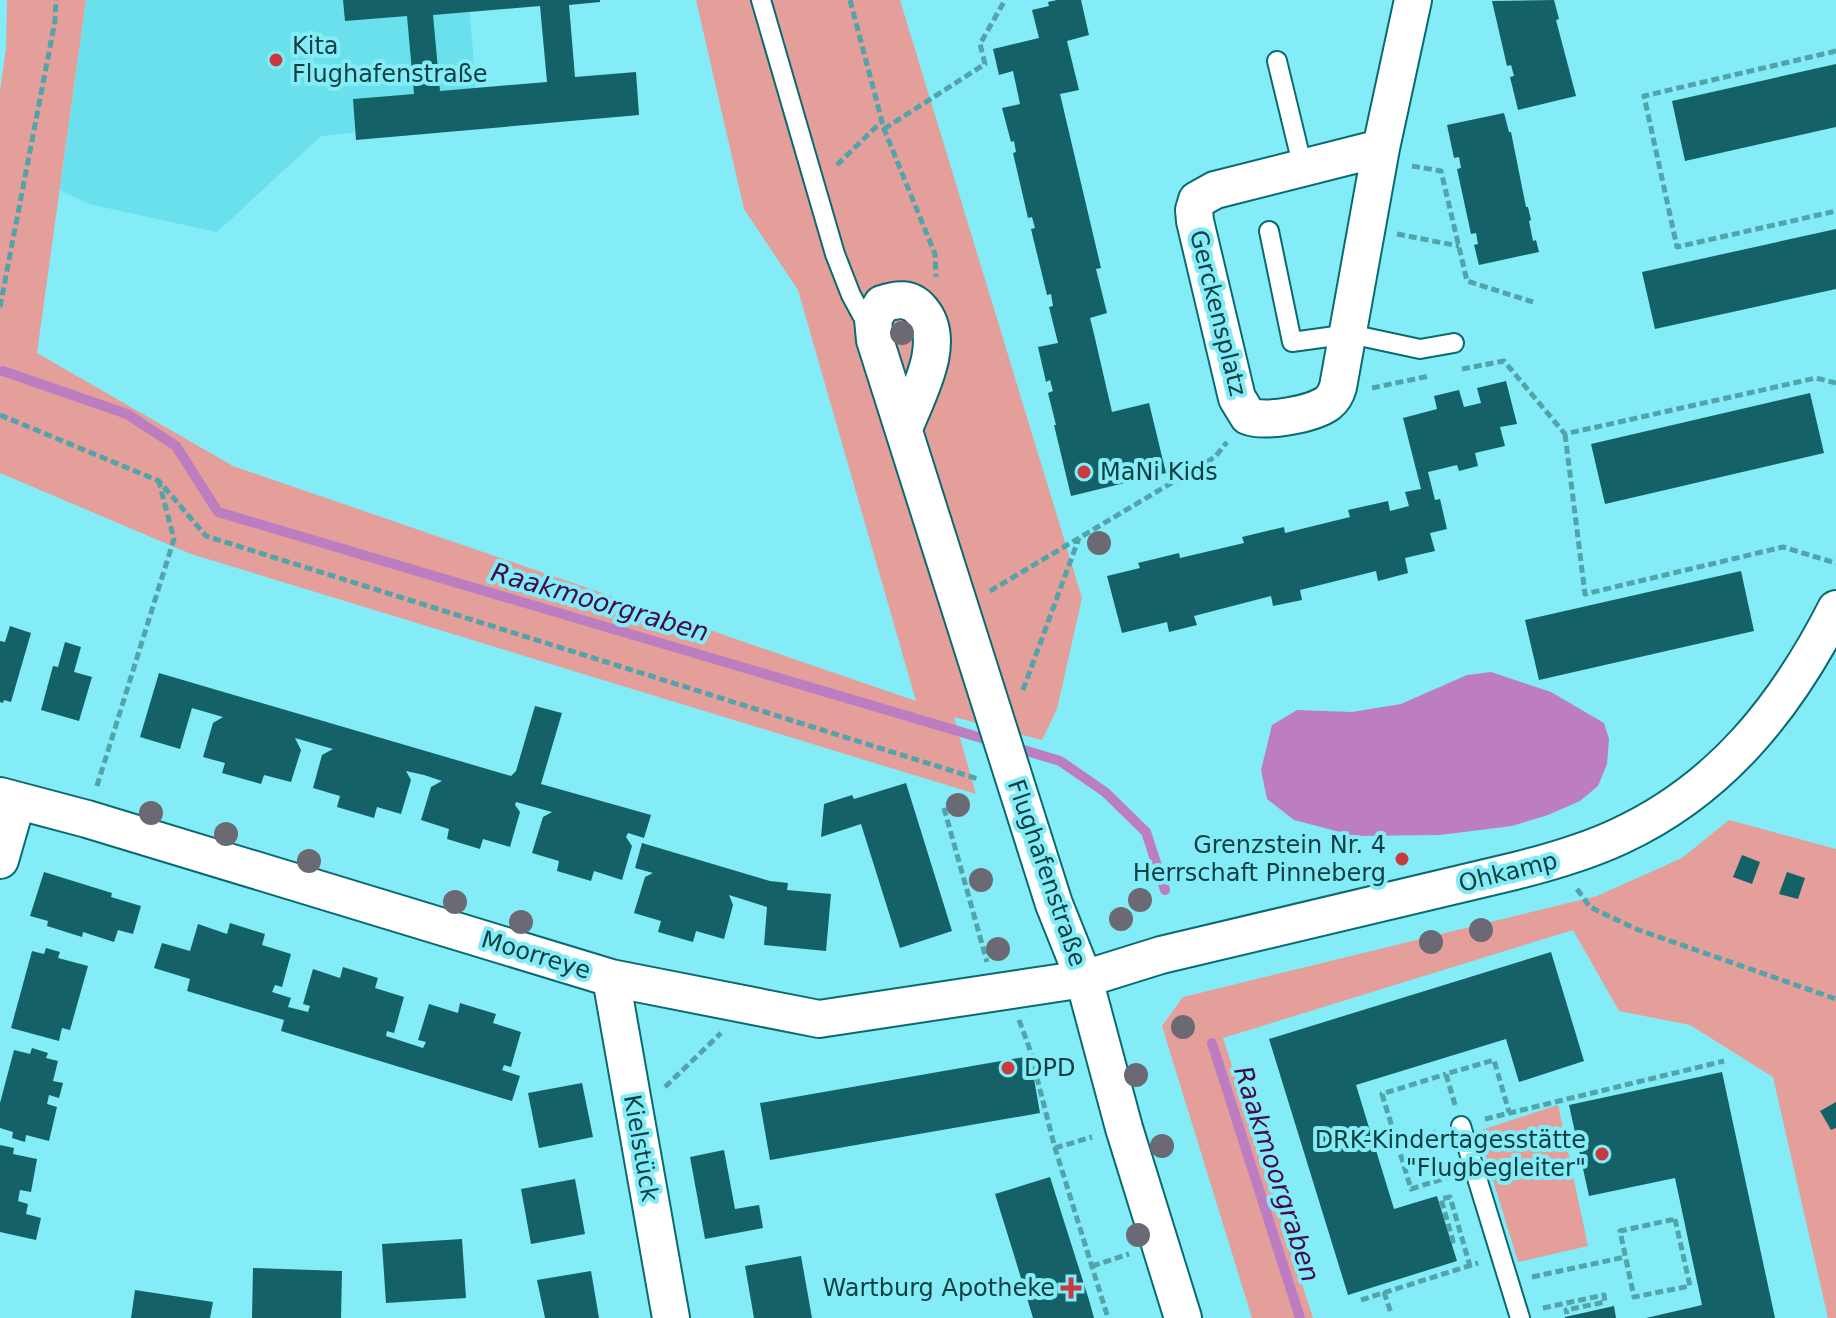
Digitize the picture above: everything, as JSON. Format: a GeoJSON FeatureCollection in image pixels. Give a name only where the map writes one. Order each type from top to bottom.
{"type":"FeatureCollection","features":[{"type":"Feature","properties":{"kind":"street","name":"Gerckensplatz"},"geometry":{"type":"LineString","coordinates":[[1380,155],[1303,168],[1205,193],[1197,200],[1194,210],[1237,398],[1248,416],[1267,420],[1313,409],[1329,402],[1338,387],[1380,155],[1413,0]]}},
{"type":"Feature","properties":{"kind":"street"},"geometry":{"type":"LineString","coordinates":[[875,340],[873,319],[882,304],[898,299],[915,303],[927,316],[933,340],[929,361],[904,429]]}},
{"type":"Feature","properties":{"kind":"street","name":"Flughafenstraße"},"geometry":{"type":"LineString","coordinates":[[875,340],[994,714],[995,774],[1084,979],[1124,1128],[1183,1318]]}},
{"type":"Feature","properties":{"kind":"street","name":"Ohkamp"},"geometry":{"type":"LineString","coordinates":[[1084,979],[1161,955],[1568,857],[1619,837],[1660,815],[1713,776],[1759,730],[1792,688],[1836,609]]}},
{"type":"Feature","properties":{"kind":"street"},"geometry":{"type":"LineString","coordinates":[[0,860],[8,798]]}},
{"type":"Feature","properties":{"kind":"street","name":"Moorreye"},"geometry":{"type":"LineString","coordinates":[[8,798],[87,819],[611,978],[819,1019],[1084,979]]}},
{"type":"Feature","properties":{"kind":"street","name":"Kielstück"},"geometry":{"type":"LineString","coordinates":[[611,978],[671,1318]]}},
{"type":"Feature","properties":{"kind":"lane"},"geometry":{"type":"LineString","coordinates":[[761,0],[835,254],[851,295],[875,340]]}},
{"type":"Feature","properties":{"kind":"lane"},"geometry":{"type":"LineString","coordinates":[[1277,61],[1303,168]]}},
{"type":"Feature","properties":{"kind":"lane"},"geometry":{"type":"LineString","coordinates":[[1269,231],[1292,342],[1348,341],[1420,349],[1454,343]]}},
{"type":"Feature","properties":{"kind":"lane"},"geometry":{"type":"LineString","coordinates":[[1461,1126],[1520,1318]]}},
{"type":"Feature","properties":{"kind":"path"},"geometry":{"type":"LineString","coordinates":[[0,307],[52,36],[56,0]]}},
{"type":"Feature","properties":{"kind":"path"},"geometry":{"type":"LineString","coordinates":[[850,0],[884,129],[935,254],[936,276],[927,316]]}},
{"type":"Feature","properties":{"kind":"path"},"geometry":{"type":"LineString","coordinates":[[884,129],[985,64],[980,44],[1005,0]]}},
{"type":"Feature","properties":{"kind":"path"},"geometry":{"type":"LineString","coordinates":[[1836,51],[1644,96],[1677,247],[1836,211]]}},
{"type":"Feature","properties":{"kind":"path"},"geometry":{"type":"LineString","coordinates":[[837,178],[837,163],[882,121]]}},
{"type":"Feature","properties":{"kind":"path"},"geometry":{"type":"LineString","coordinates":[[1380,155],[1441,171],[1467,281],[1533,302]]}},
{"type":"Feature","properties":{"kind":"path"},"geometry":{"type":"LineString","coordinates":[[1368,229],[1459,246]]}},
{"type":"Feature","properties":{"kind":"path"},"geometry":{"type":"LineString","coordinates":[[1348,341],[1363,389],[1442,374]]}},
{"type":"Feature","properties":{"kind":"path"},"geometry":{"type":"LineString","coordinates":[[1457,370],[1504,361],[1565,434],[1585,594],[1783,547],[1836,563]]}},
{"type":"Feature","properties":{"kind":"path"},"geometry":{"type":"LineString","coordinates":[[1565,434],[1816,378],[1836,383]]}},
{"type":"Feature","properties":{"kind":"path"},"geometry":{"type":"LineString","coordinates":[[0,415],[159,481],[206,536],[995,774]]}},
{"type":"Feature","properties":{"kind":"path"},"geometry":{"type":"LineString","coordinates":[[960,609],[1215,457],[1248,416]]}},
{"type":"Feature","properties":{"kind":"path"},"geometry":{"type":"LineString","coordinates":[[87,819],[174,539],[159,481]]}},
{"type":"Feature","properties":{"kind":"path"},"geometry":{"type":"LineString","coordinates":[[994,714],[1022,694],[1079,536]]}},
{"type":"Feature","properties":{"kind":"path"},"geometry":{"type":"LineString","coordinates":[[944,808],[996,994]]}},
{"type":"Feature","properties":{"kind":"path"},"geometry":{"type":"LineString","coordinates":[[1568,857],[1577,889],[1590,907],[1636,929],[1836,999]]}},
{"type":"Feature","properties":{"kind":"path"},"geometry":{"type":"LineString","coordinates":[[635,1115],[750,1005]]}},
{"type":"Feature","properties":{"kind":"path"},"geometry":{"type":"LineString","coordinates":[[1024,1029],[1055,1148],[1108,1318]]}},
{"type":"Feature","properties":{"kind":"path"},"geometry":{"type":"LineString","coordinates":[[1474,1169],[1411,1189],[1382,1094],[1494,1060],[1509,1112]]}},
{"type":"Feature","properties":{"kind":"path"},"geometry":{"type":"LineString","coordinates":[[1397,1143],[1509,1112],[1724,1061]]}},
{"type":"Feature","properties":{"kind":"path"},"geometry":{"type":"LineString","coordinates":[[1446,1074],[1461,1126]]}},
{"type":"Feature","properties":{"kind":"path"},"geometry":{"type":"LineString","coordinates":[[1055,1148],[1089,1138]]}},
{"type":"Feature","properties":{"kind":"path"},"geometry":{"type":"LineString","coordinates":[[1451,1241],[1441,1199],[1450,1197],[1470,1266]]}},
{"type":"Feature","properties":{"kind":"path"},"geometry":{"type":"LineString","coordinates":[[1675,1219],[1690,1286],[1634,1297],[1625,1257],[1620,1231],[1675,1219]]}},
{"type":"Feature","properties":{"kind":"path"},"geometry":{"type":"LineString","coordinates":[[1092,1266],[1125,1255]]}},
{"type":"Feature","properties":{"kind":"path"},"geometry":{"type":"LineString","coordinates":[[1361,1300],[1501,1257]]}},
{"type":"Feature","properties":{"kind":"path"},"geometry":{"type":"LineString","coordinates":[[1509,1282],[1625,1257]]}},
{"type":"Feature","properties":{"kind":"path"},"geometry":{"type":"LineString","coordinates":[[1384,1292],[1391,1313]]}},
{"type":"Feature","properties":{"kind":"path"},"geometry":{"type":"LineString","coordinates":[[1545,1307],[1604,1295],[1605,1302],[1566,1310],[1567,1314]]}},
{"type":"Feature","properties":{"kind":"shaded area"},"geometry":{"type":"Polygon","coordinates":[[[7,0],[86,0],[37,353],[233,466],[916,701],[798,290],[744,209],[696,0],[900,0],[1082,598],[1057,709],[1042,740],[954,717],[976,794],[191,554],[0,473],[0,91],[6,48],[7,0]]]}},
{"type":"Feature","properties":{"kind":"shaded area","name":"Kita Flughafenstraße"},"geometry":{"type":"Polygon","coordinates":[[[86,0],[469,0],[478,120],[321,136],[217,232],[89,204],[60,190],[86,0]]]}},
{"type":"Feature","properties":{"kind":"shaded area"},"geometry":{"type":"Polygon","coordinates":[[[1491,672],[1551,692],[1604,723],[1609,739],[1607,764],[1598,786],[1580,801],[1512,826],[1440,835],[1355,836],[1294,820],[1267,799],[1261,770],[1272,725],[1297,710],[1352,712],[1401,704],[1467,675],[1491,672]]]}},
{"type":"Feature","properties":{"kind":"shaded area"},"geometry":{"type":"Polygon","coordinates":[[[1729,820],[1836,849],[1836,1318],[1828,1318],[1773,1077],[1690,1025],[1619,1011],[1573,930],[1223,1038],[1313,1318],[1252,1318],[1162,1026],[1183,997],[1597,896],[1682,858],[1729,820]]]}},
{"type":"Feature","properties":{"kind":"shaded area"},"geometry":{"type":"Polygon","coordinates":[[[1558,1105],[1588,1246],[1518,1262],[1478,1131],[1558,1105]]]}},
{"type":"Feature","properties":{"kind":"building"},"geometry":{"type":"Polygon","coordinates":[[[343,0],[600,0],[569,5],[575,77],[636,72],[639,115],[356,140],[353,99],[414,94],[407,16],[345,21],[343,0]],[[540,6],[433,15],[440,91],[547,82],[540,6]]]}},
{"type":"Feature","properties":{"kind":"building"},"geometry":{"type":"Polygon","coordinates":[[[1081,0],[1089,35],[1067,41],[1079,90],[1060,94],[1101,268],[1096,269],[1107,313],[1090,318],[1112,412],[1149,403],[1166,473],[1071,496],[1048,393],[1053,391],[1050,380],[1046,382],[1038,347],[1058,343],[1049,307],[1053,306],[1051,294],[1047,295],[1031,229],[1035,228],[1032,217],[1028,218],[1013,153],[1016,152],[1014,141],[1011,142],[1002,108],[1020,104],[1013,71],[999,75],[993,49],[1039,38],[1032,10],[1049,6],[1048,2],[1081,0]]]}},
{"type":"Feature","properties":{"kind":"building"},"geometry":{"type":"Polygon","coordinates":[[[1554,0],[1559,19],[1556,20],[1576,96],[1518,110],[1510,77],[1514,76],[1511,65],[1507,66],[1492,1],[1554,0]]]}},
{"type":"Feature","properties":{"kind":"building"},"geometry":{"type":"Polygon","coordinates":[[[1836,64],[1836,127],[1685,161],[1672,101],[1836,64]]]}},
{"type":"Feature","properties":{"kind":"building"},"geometry":{"type":"Polygon","coordinates":[[[1504,113],[1531,220],[1533,241],[1536,240],[1539,252],[1479,265],[1474,245],[1478,244],[1476,233],[1471,234],[1457,169],[1461,168],[1459,157],[1454,158],[1447,125],[1504,113]]]}},
{"type":"Feature","properties":{"kind":"building"},"geometry":{"type":"Polygon","coordinates":[[[1836,229],[1836,289],[1655,329],[1642,272],[1836,229]]]}},
{"type":"Feature","properties":{"kind":"building"},"geometry":{"type":"Polygon","coordinates":[[[1506,381],[1517,424],[1500,427],[1505,446],[1475,453],[1478,466],[1459,471],[1457,465],[1428,472],[1435,500],[1440,499],[1447,529],[1430,533],[1435,551],[1405,558],[1408,573],[1378,581],[1376,571],[1300,590],[1302,600],[1273,606],[1271,596],[1194,616],[1197,625],[1169,632],[1167,622],[1122,633],[1107,576],[1140,568],[1138,563],[1179,553],[1180,558],[1244,543],[1242,537],[1284,527],[1285,533],[1350,517],[1348,510],[1388,501],[1390,511],[1409,506],[1405,492],[1421,489],[1403,418],[1437,409],[1434,396],[1459,390],[1464,407],[1481,403],[1477,388],[1506,381]]]}},
{"type":"Feature","properties":{"kind":"building"},"geometry":{"type":"Polygon","coordinates":[[[1810,393],[1824,453],[1605,504],[1591,444],[1810,393]]]}},
{"type":"Feature","properties":{"kind":"building"},"geometry":{"type":"Polygon","coordinates":[[[1741,571],[1754,631],[1539,680],[1525,620],[1741,571]]]}},
{"type":"Feature","properties":{"kind":"building"},"geometry":{"type":"Polygon","coordinates":[[[10,626],[31,633],[11,702],[4,700],[3,703],[0,702],[0,641],[5,642],[10,626]]]}},
{"type":"Feature","properties":{"kind":"building"},"geometry":{"type":"Polygon","coordinates":[[[65,642],[81,647],[74,672],[92,677],[79,721],[41,710],[53,666],[58,667],[65,642]]]}},
{"type":"Feature","properties":{"kind":"building"},"geometry":{"type":"Polygon","coordinates":[[[159,673],[511,776],[516,771],[535,706],[562,713],[541,784],[651,815],[644,838],[628,833],[626,837],[632,846],[622,880],[594,871],[591,881],[557,871],[559,861],[532,853],[543,817],[552,812],[516,802],[520,812],[510,847],[483,839],[480,849],[447,839],[449,829],[421,820],[431,787],[442,781],[424,775],[406,771],[411,780],[401,814],[377,807],[374,818],[337,807],[340,796],[313,788],[322,755],[333,749],[295,738],[301,750],[291,782],[264,775],[261,784],[222,773],[225,763],[203,757],[213,723],[223,717],[192,708],[180,749],[140,737],[159,673]]]}},
{"type":"Feature","properties":{"kind":"building"},"geometry":{"type":"Polygon","coordinates":[[[906,783],[952,931],[900,948],[861,824],[821,837],[824,804],[852,795],[854,799],[906,783]]]}},
{"type":"Feature","properties":{"kind":"building"},"geometry":{"type":"Polygon","coordinates":[[[642,843],[770,881],[788,883],[787,890],[831,894],[826,951],[764,945],[767,907],[729,895],[733,905],[724,939],[696,931],[693,942],[658,932],[661,921],[634,913],[645,877],[653,873],[635,868],[642,843]]]}},
{"type":"Feature","properties":{"kind":"building"},"geometry":{"type":"Polygon","coordinates":[[[1742,855],[1760,862],[1752,884],[1733,877],[1742,855]]]}},
{"type":"Feature","properties":{"kind":"building"},"geometry":{"type":"Polygon","coordinates":[[[44,872],[112,893],[111,897],[141,906],[133,934],[118,930],[114,942],[83,932],[82,937],[47,926],[48,921],[30,916],[44,872]]]}},
{"type":"Feature","properties":{"kind":"building"},"geometry":{"type":"Polygon","coordinates":[[[1787,872],[1805,878],[1798,899],[1779,894],[1787,872]]]}},
{"type":"Feature","properties":{"kind":"building"},"geometry":{"type":"Polygon","coordinates":[[[230,923],[265,934],[262,945],[291,954],[282,987],[275,985],[272,992],[291,998],[288,1007],[308,1012],[310,1006],[303,1004],[313,969],[340,978],[343,967],[378,978],[375,988],[404,997],[394,1033],[387,1031],[386,1036],[423,1048],[426,1042],[418,1040],[429,1004],[458,1013],[460,1003],[496,1014],[493,1023],[521,1032],[511,1067],[504,1065],[502,1070],[520,1076],[512,1101],[281,1031],[284,1020],[187,991],[190,979],[154,968],[162,943],[190,951],[198,924],[227,934],[230,923]]]}},
{"type":"Feature","properties":{"kind":"building"},"geometry":{"type":"Polygon","coordinates":[[[46,948],[60,952],[58,958],[88,966],[70,1030],[62,1028],[59,1041],[11,1028],[32,951],[44,954],[46,948]]]}},
{"type":"Feature","properties":{"kind":"building"},"geometry":{"type":"Polygon","coordinates":[[[1551,952],[1584,1061],[1519,1082],[1506,1039],[1356,1085],[1394,1209],[1437,1196],[1457,1261],[1348,1295],[1269,1039],[1551,952]]]}},
{"type":"Feature","properties":{"kind":"building"},"geometry":{"type":"Polygon","coordinates":[[[32,1048],[48,1053],[46,1058],[58,1061],[53,1081],[63,1083],[59,1098],[49,1095],[47,1104],[57,1107],[49,1141],[26,1135],[25,1142],[12,1138],[13,1132],[0,1128],[0,1103],[14,1050],[30,1054],[32,1048]]]}},
{"type":"Feature","properties":{"kind":"building"},"geometry":{"type":"Polygon","coordinates":[[[1030,1056],[1040,1113],[770,1160],[760,1103],[1030,1056]]]}},
{"type":"Feature","properties":{"kind":"building"},"geometry":{"type":"Polygon","coordinates":[[[1722,1072],[1775,1318],[1646,1318],[1702,1305],[1675,1178],[1589,1196],[1569,1105],[1722,1072]]]}},
{"type":"Feature","properties":{"kind":"building"},"geometry":{"type":"Polygon","coordinates":[[[582,1083],[593,1137],[539,1148],[528,1093],[582,1083]]]}},
{"type":"Feature","properties":{"kind":"building"},"geometry":{"type":"Polygon","coordinates":[[[1836,1102],[1836,1128],[1831,1130],[1820,1111],[1836,1102]]]}},
{"type":"Feature","properties":{"kind":"building"},"geometry":{"type":"Polygon","coordinates":[[[0,1145],[14,1148],[13,1154],[37,1159],[31,1192],[20,1190],[18,1201],[28,1204],[26,1214],[41,1218],[36,1240],[0,1232],[0,1145]]]}},
{"type":"Feature","properties":{"kind":"building"},"geometry":{"type":"Polygon","coordinates":[[[724,1150],[735,1209],[759,1205],[763,1228],[705,1239],[690,1157],[724,1150]]]}},
{"type":"Feature","properties":{"kind":"building"},"geometry":{"type":"Polygon","coordinates":[[[1050,1177],[1094,1318],[1033,1318],[995,1194],[1050,1177]]]}},
{"type":"Feature","properties":{"kind":"building"},"geometry":{"type":"Polygon","coordinates":[[[575,1179],[585,1234],[531,1244],[521,1189],[575,1179]]]}},
{"type":"Feature","properties":{"kind":"building"},"geometry":{"type":"Polygon","coordinates":[[[462,1239],[466,1298],[386,1303],[382,1244],[462,1239]]]}},
{"type":"Feature","properties":{"kind":"building"},"geometry":{"type":"Polygon","coordinates":[[[801,1256],[812,1318],[754,1318],[745,1266],[801,1256]]]}},
{"type":"Feature","properties":{"kind":"building"},"geometry":{"type":"Polygon","coordinates":[[[253,1268],[342,1271],[341,1318],[252,1318],[253,1268]]]}},
{"type":"Feature","properties":{"kind":"building"},"geometry":{"type":"Polygon","coordinates":[[[591,1271],[599,1318],[545,1318],[537,1280],[591,1271]]]}},
{"type":"Feature","properties":{"kind":"building"},"geometry":{"type":"Polygon","coordinates":[[[135,1290],[213,1302],[210,1318],[131,1318],[135,1290]]]}},
{"type":"Feature","properties":{"kind":"building"},"geometry":{"type":"Polygon","coordinates":[[[1614,1306],[1616,1318],[1565,1318],[1565,1317],[1614,1306]]]}},
{"type":"Feature","properties":{"kind":"waterway","name":"Raakmoorgraben"},"geometry":{"type":"LineString","coordinates":[[3,371],[127,414],[176,446],[218,512],[995,742]]}},
{"type":"Feature","properties":{"kind":"waterway","name":"Raakmoorgraben"},"geometry":{"type":"LineString","coordinates":[[1014,747],[1060,761],[1105,792],[1146,832],[1165,890]]}},
{"type":"Feature","properties":{"kind":"waterway","name":"Raakmoorgraben"},"geometry":{"type":"LineString","coordinates":[[1212,1043],[1300,1318]]}},
{"type":"Feature","properties":{"kind":"place","name":"Kita Flughafenstraße"},"geometry":{"type":"Point","coordinates":[276,60]}},
{"type":"Feature","properties":{"kind":"place","name":"MaNi Kids"},"geometry":{"type":"Point","coordinates":[1084,472]}},
{"type":"Feature","properties":{"kind":"place","name":"Grenzstein Nr. 4 Herrschaft Pinneberg"},"geometry":{"type":"Point","coordinates":[1402,859]}},
{"type":"Feature","properties":{"kind":"place","name":"DPD"},"geometry":{"type":"Point","coordinates":[1008,1068]}},
{"type":"Feature","properties":{"kind":"place","name":"DRK-Kindertagesstätte \"Flugbegleiter\""},"geometry":{"type":"Point","coordinates":[1602,1154]}},
{"type":"Feature","properties":{"kind":"place","name":"Wartburg Apotheke"},"geometry":{"type":"Point","coordinates":[1071,1288]}}]}
